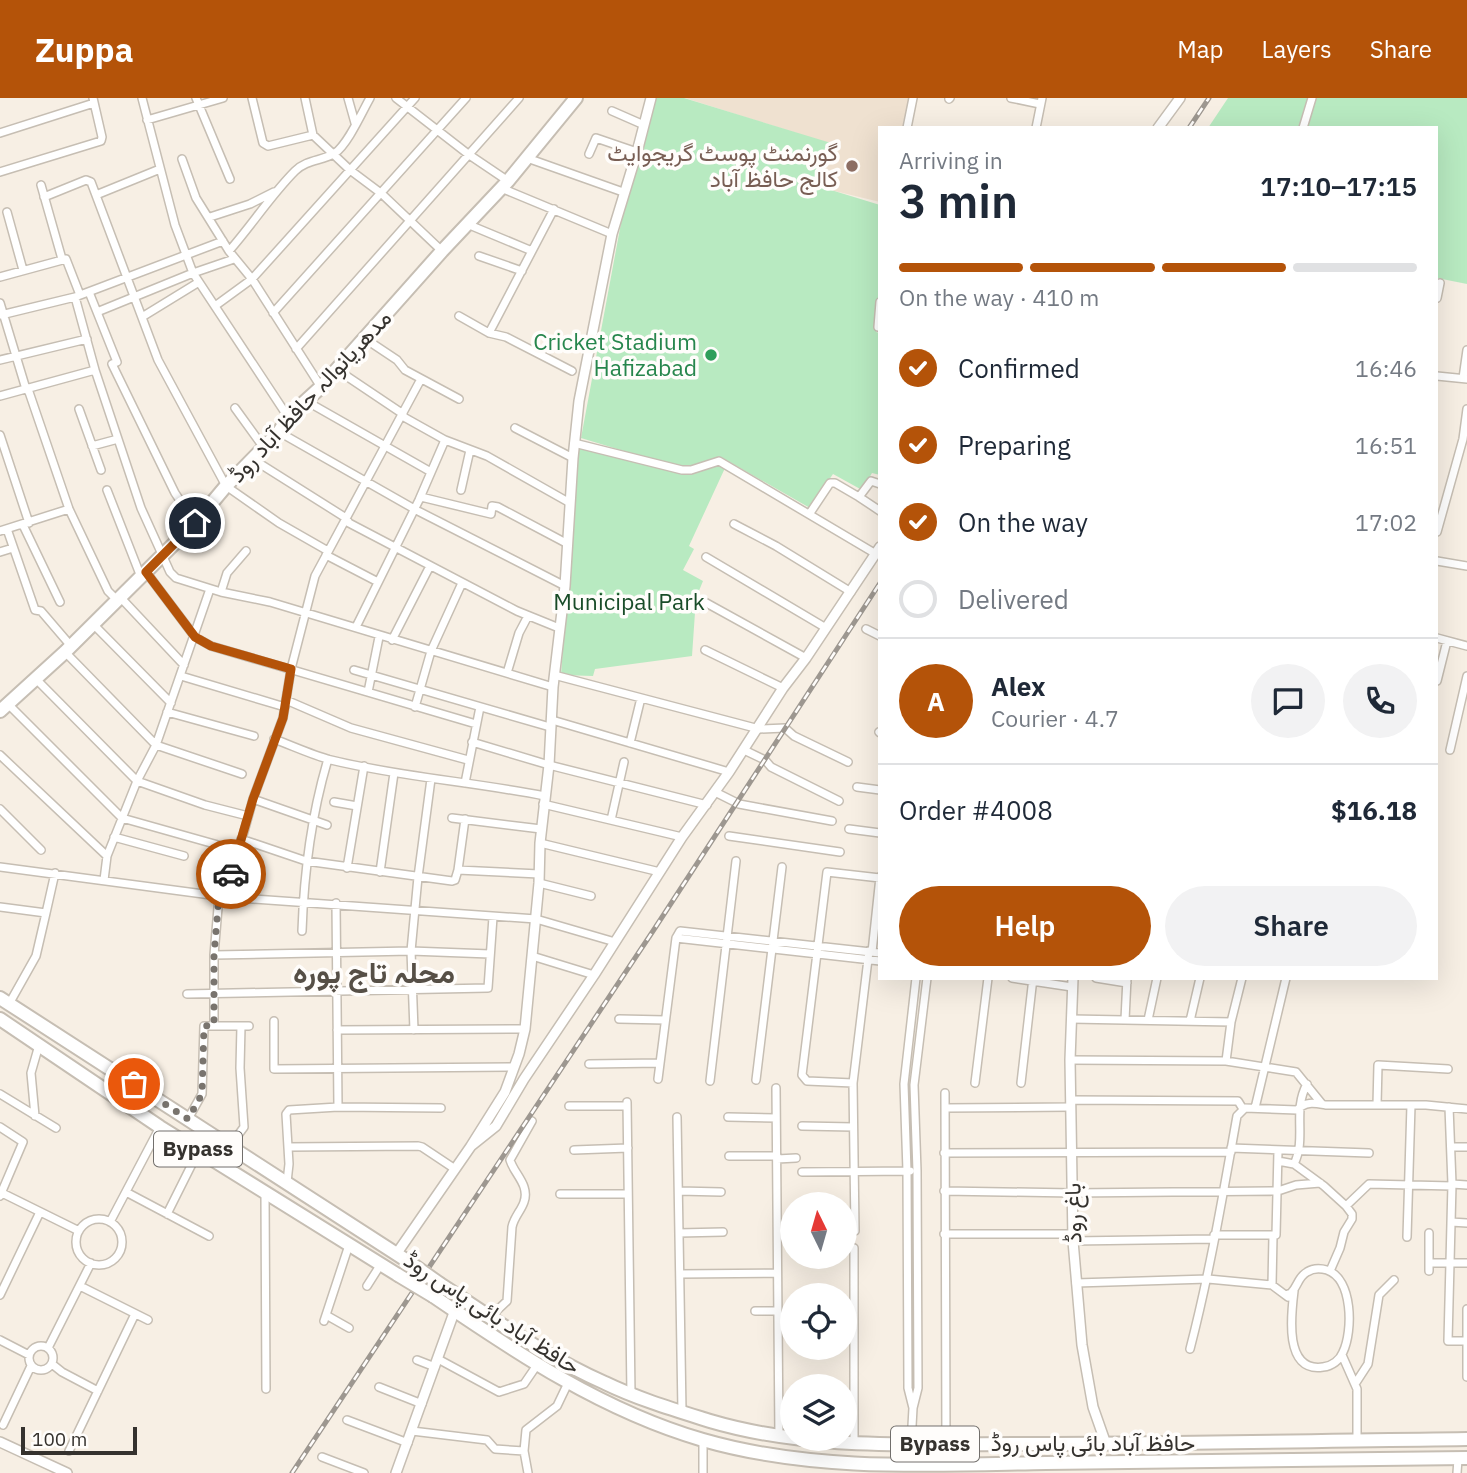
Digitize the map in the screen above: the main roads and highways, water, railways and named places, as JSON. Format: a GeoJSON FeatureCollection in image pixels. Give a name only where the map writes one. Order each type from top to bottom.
{"type":"FeatureCollection","features":[{"type":"Feature","properties":{"kind":"main road","name":"مدھریانوالہ حافظ آباد روڈ"},"geometry":{"type":"LineString","coordinates":[[4,708],[119,599],[195,523],[226,486],[265,449],[288,417],[321,387],[504,185],[576,98]]}},
{"type":"Feature","properties":{"kind":"main road","name":"حافظ آباد بائی پاس روڈ"},"geometry":{"type":"LineString","coordinates":[[4,1001],[397,1253],[490,1317],[568,1364],[631,1394],[724,1424],[779,1436],[911,1444],[1467,1439]]}},
{"type":"Feature","properties":{"kind":"main road","name":"حافظ آباد بائی پاس روڈ"},"geometry":{"type":"LineString","coordinates":[[0,1019],[160,1126],[568,1383],[630,1413],[702,1440],[818,1467],[902,1469],[1112,1468],[1463,1458]]}},
{"type":"Feature","properties":{"kind":"railway"},"geometry":{"type":"LineString","coordinates":[[1190,126],[1209,98]]}},
{"type":"Feature","properties":{"kind":"railway"},"geometry":{"type":"LineString","coordinates":[[292,1473],[653,931],[878,586]]}},
{"type":"Feature","properties":{"kind":"place","name":"گورنمنٹ پوسٹ گریجوایٹ کالج حافظ آباد"},"geometry":{"type":"Point","coordinates":[852,166]}},
{"type":"Feature","properties":{"kind":"place","name":"Cricket Stadium Hafizabad"},"geometry":{"type":"Point","coordinates":[711,355]}},
{"type":"Feature","properties":{"kind":"district","name":"محلہ تاج پورہ"},"geometry":{"type":"Point","coordinates":[374,973]}},
{"type":"Feature","properties":{"kind":"park label","name":"Municipal Park"},"geometry":{"type":"Point","coordinates":[629,602]}}]}
